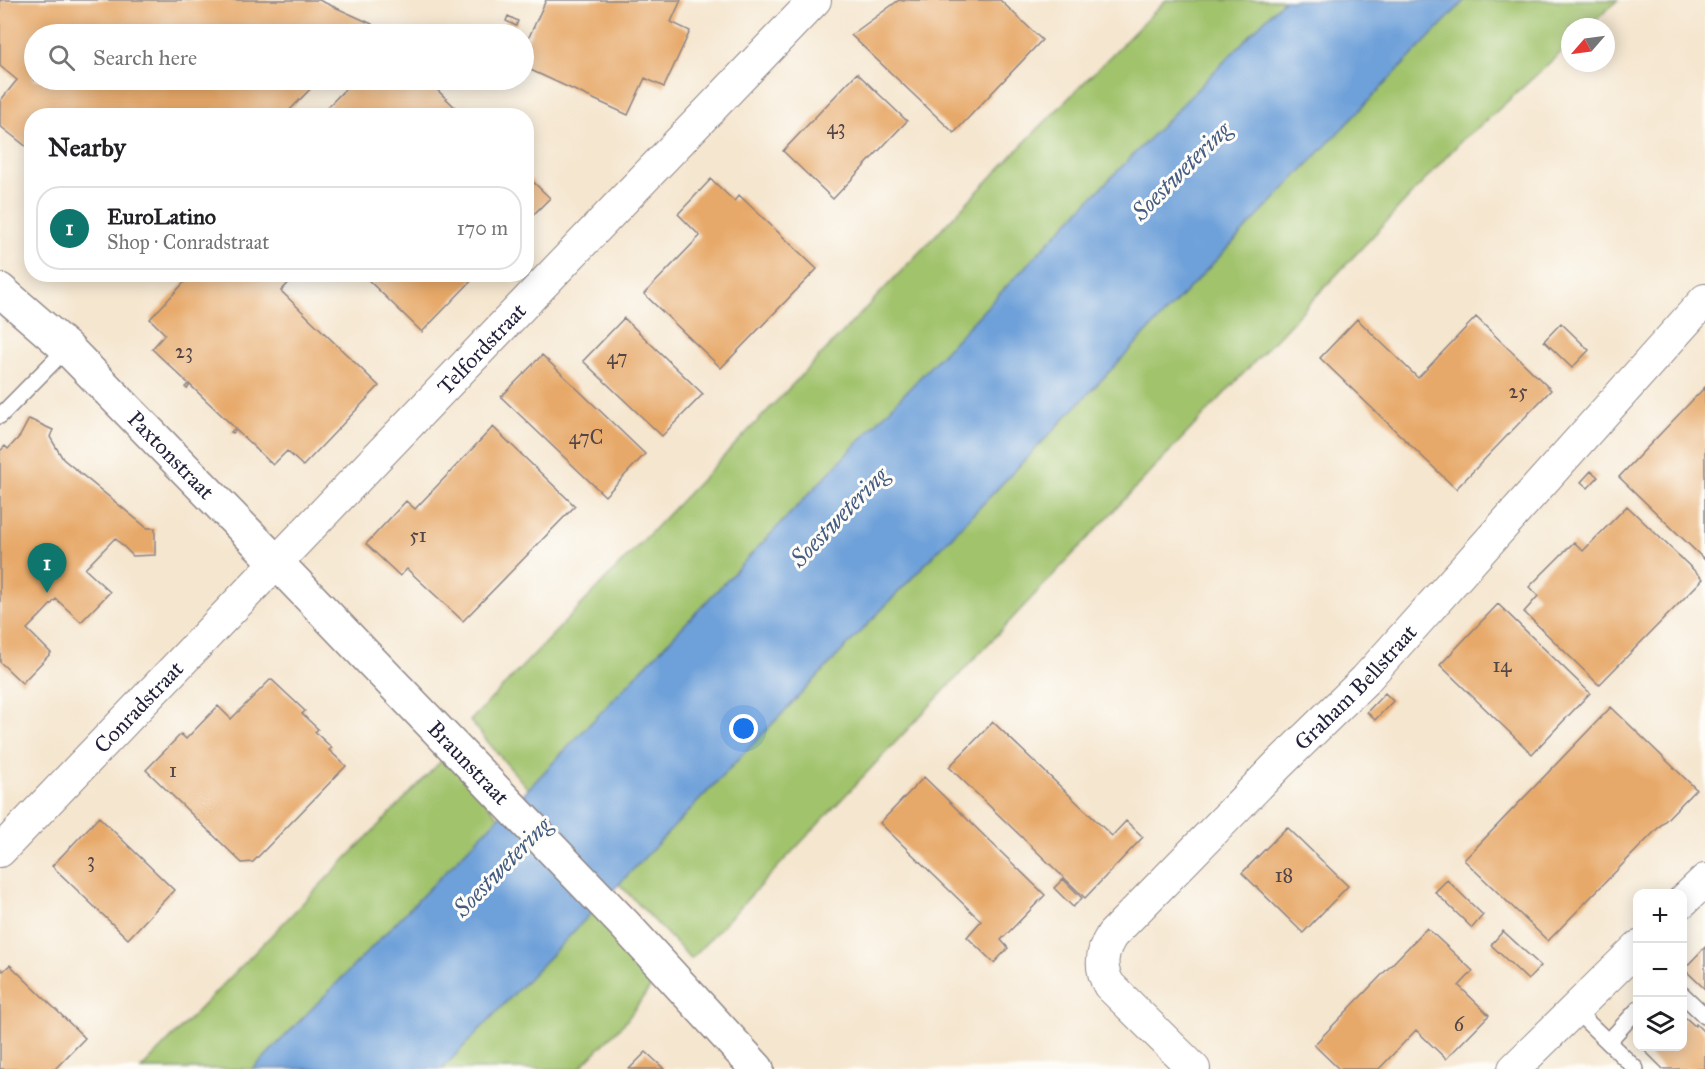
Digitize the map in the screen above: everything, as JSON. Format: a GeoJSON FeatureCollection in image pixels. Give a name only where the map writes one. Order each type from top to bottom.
{"type":"FeatureCollection","features":[{"type":"Feature","properties":{"kind":"street","name":"Telfordstraat"},"geometry":{"type":"LineString","coordinates":[[276,562],[809,2]]}},
{"type":"Feature","properties":{"kind":"street","name":"Paxtonstraat"},"geometry":{"type":"LineString","coordinates":[[0,291],[67,348],[276,562]]}},
{"type":"Feature","properties":{"kind":"street","name":"Graham Bellstraat"},"geometry":{"type":"LineString","coordinates":[[1194,1069],[1108,985],[1101,964],[1102,955],[1112,935],[1278,765],[1365,680],[1705,300]]}},
{"type":"Feature","properties":{"kind":"street","name":"Braunstraat"},"geometry":{"type":"LineString","coordinates":[[276,562],[624,924],[758,1069]]}},
{"type":"Feature","properties":{"kind":"street","name":"Conradstraat"},"geometry":{"type":"LineString","coordinates":[[0,851],[276,562]]}},
{"type":"Feature","properties":{"kind":"street"},"geometry":{"type":"LineString","coordinates":[[1687,898],[1705,880]]}},
{"type":"Feature","properties":{"kind":"street"},"geometry":{"type":"LineString","coordinates":[[1514,1069],[1633,952]]}},
{"type":"Feature","properties":{"kind":"lane"},"geometry":{"type":"LineString","coordinates":[[0,416],[67,348]]}},
{"type":"Feature","properties":{"kind":"lane"},"geometry":{"type":"LineString","coordinates":[[1686,997],[1705,1016]]}},
{"type":"Feature","properties":{"kind":"lane"},"geometry":{"type":"LineString","coordinates":[[1574,1009],[1636,1069]]}},
{"type":"Feature","properties":{"kind":"lane"},"geometry":{"type":"LineString","coordinates":[[1608,1042],[1633,1014]]}},
{"type":"Feature","properties":{"kind":"green space"},"geometry":{"type":"Polygon","coordinates":[[[1166,0],[1284,0],[1065,225],[528,789],[470,721],[1023,144],[1166,0]]]}},
{"type":"Feature","properties":{"kind":"green space"},"geometry":{"type":"Polygon","coordinates":[[[1465,0],[1618,0],[1598,18],[1561,18],[1561,52],[1462,140],[691,959],[619,884],[1465,0]]]}},
{"type":"Feature","properties":{"kind":"green space"},"geometry":{"type":"Polygon","coordinates":[[[445,757],[499,817],[253,1069],[141,1069],[445,757]]]}},
{"type":"Feature","properties":{"kind":"green space"},"geometry":{"type":"Polygon","coordinates":[[[593,911],[657,978],[626,1021],[579,1069],[442,1069],[593,911]]]}},
{"type":"Feature","properties":{"kind":"water","name":"Soestwetering"},"geometry":{"type":"Polygon","coordinates":[[[1284,0],[1465,0],[442,1069],[253,1069],[528,789],[1065,225],[1284,0]]]}},
{"type":"Feature","properties":{"kind":"building"},"geometry":{"type":"Polygon","coordinates":[[[0,0],[319,0],[372,24],[24,24],[24,90],[309,90],[292,108],[24,108],[24,145],[0,126],[0,101],[17,80],[0,66],[0,0]]]}},
{"type":"Feature","properties":{"kind":"building"},"geometry":{"type":"Polygon","coordinates":[[[546,0],[681,0],[671,22],[690,31],[664,87],[645,78],[628,115],[534,72],[534,26],[546,0]]]}},
{"type":"Feature","properties":{"kind":"building"},"geometry":{"type":"Polygon","coordinates":[[[899,0],[1000,0],[1042,40],[954,133],[851,35],[899,0]]]}},
{"type":"Feature","properties":{"kind":"building"},"geometry":{"type":"Polygon","coordinates":[[[508,16],[518,21],[517,24],[512,24],[506,21],[508,16]]]}},
{"type":"Feature","properties":{"kind":"building"},"geometry":{"type":"Polygon","coordinates":[[[857,73],[907,121],[833,199],[783,151],[857,73]]]}},
{"type":"Feature","properties":{"kind":"building"},"geometry":{"type":"Polygon","coordinates":[[[344,90],[437,90],[456,108],[327,108],[344,90]]]}},
{"type":"Feature","properties":{"kind":"building"},"geometry":{"type":"Polygon","coordinates":[[[711,179],[734,201],[739,195],[817,269],[721,368],[644,294],[700,236],[678,214],[711,179]]]}},
{"type":"Feature","properties":{"kind":"building"},"geometry":{"type":"Polygon","coordinates":[[[534,183],[550,198],[534,214],[534,183]]]}},
{"type":"Feature","properties":{"kind":"building"},"geometry":{"type":"Polygon","coordinates":[[[185,282],[289,282],[281,291],[379,386],[303,466],[287,451],[273,465],[236,430],[231,432],[235,428],[190,385],[187,389],[185,387],[189,384],[152,349],[165,334],[150,319],[185,282]]]}},
{"type":"Feature","properties":{"kind":"building"},"geometry":{"type":"Polygon","coordinates":[[[370,282],[470,282],[422,332],[370,282]]]}},
{"type":"Feature","properties":{"kind":"building"},"geometry":{"type":"Polygon","coordinates":[[[1476,317],[1551,390],[1456,489],[1320,358],[1357,319],[1418,378],[1476,317]]]}},
{"type":"Feature","properties":{"kind":"building"},"geometry":{"type":"Polygon","coordinates":[[[624,318],[703,394],[662,436],[583,361],[624,318]]]}},
{"type":"Feature","properties":{"kind":"building"},"geometry":{"type":"Polygon","coordinates":[[[1561,323],[1589,350],[1572,368],[1544,341],[1561,323]]]}},
{"type":"Feature","properties":{"kind":"building"},"geometry":{"type":"Polygon","coordinates":[[[542,355],[645,454],[605,496],[501,397],[542,355]]]}},
{"type":"Feature","properties":{"kind":"building"},"geometry":{"type":"Polygon","coordinates":[[[1705,387],[1705,560],[1619,477],[1705,387]]]}},
{"type":"Feature","properties":{"kind":"building"},"geometry":{"type":"Polygon","coordinates":[[[29,419],[53,430],[50,437],[63,459],[147,528],[155,528],[155,555],[133,556],[115,538],[85,569],[110,592],[81,622],[56,599],[27,629],[51,653],[22,683],[0,662],[0,451],[5,446],[8,449],[20,436],[29,419]]]}},
{"type":"Feature","properties":{"kind":"building"},"geometry":{"type":"Polygon","coordinates":[[[493,427],[575,506],[463,621],[407,569],[400,576],[366,544],[406,501],[415,509],[493,427]]]}},
{"type":"Feature","properties":{"kind":"building"},"geometry":{"type":"Polygon","coordinates":[[[1591,471],[1598,477],[1588,488],[1581,482],[1591,471]]]}},
{"type":"Feature","properties":{"kind":"building"},"geometry":{"type":"Polygon","coordinates":[[[1627,506],[1703,579],[1599,685],[1524,612],[1538,596],[1529,587],[1574,542],[1583,551],[1627,506]]]}},
{"type":"Feature","properties":{"kind":"building"},"geometry":{"type":"Polygon","coordinates":[[[1498,604],[1590,693],[1532,754],[1440,665],[1498,604]]]}},
{"type":"Feature","properties":{"kind":"building"},"geometry":{"type":"Polygon","coordinates":[[[271,679],[305,711],[302,714],[318,729],[315,732],[346,766],[253,862],[242,863],[146,770],[181,734],[186,739],[218,706],[231,719],[271,679]]]}},
{"type":"Feature","properties":{"kind":"building"},"geometry":{"type":"Polygon","coordinates":[[[1385,693],[1393,701],[1375,720],[1367,712],[1385,693]]]}},
{"type":"Feature","properties":{"kind":"building"},"geometry":{"type":"Polygon","coordinates":[[[1611,707],[1696,789],[1548,941],[1464,860],[1611,707]]]}},
{"type":"Feature","properties":{"kind":"building"},"geometry":{"type":"Polygon","coordinates":[[[993,722],[1112,836],[1126,821],[1143,837],[1085,898],[949,767],[993,722]]]}},
{"type":"Feature","properties":{"kind":"building"},"geometry":{"type":"Polygon","coordinates":[[[924,777],[1045,895],[1001,940],[1008,948],[994,963],[967,937],[981,921],[880,823],[924,777]]]}},
{"type":"Feature","properties":{"kind":"building"},"geometry":{"type":"Polygon","coordinates":[[[99,817],[174,890],[128,939],[52,866],[99,817]]]}},
{"type":"Feature","properties":{"kind":"building"},"geometry":{"type":"Polygon","coordinates":[[[1287,827],[1348,886],[1303,933],[1242,873],[1287,827]]]}},
{"type":"Feature","properties":{"kind":"building"},"geometry":{"type":"Polygon","coordinates":[[[1063,879],[1082,898],[1073,907],[1054,888],[1063,879]]]}},
{"type":"Feature","properties":{"kind":"building"},"geometry":{"type":"Polygon","coordinates":[[[1447,880],[1483,915],[1472,928],[1435,892],[1447,880]]]}},
{"type":"Feature","properties":{"kind":"building"},"geometry":{"type":"Polygon","coordinates":[[[1427,928],[1473,971],[1459,986],[1489,1015],[1446,1059],[1416,1030],[1379,1069],[1339,1069],[1314,1045],[1427,928]]]}},
{"type":"Feature","properties":{"kind":"building"},"geometry":{"type":"Polygon","coordinates":[[[1503,931],[1541,966],[1528,980],[1491,945],[1503,931]]]}},
{"type":"Feature","properties":{"kind":"building"},"geometry":{"type":"Polygon","coordinates":[[[1705,947],[1705,989],[1687,972],[1687,966],[1705,947]]]}},
{"type":"Feature","properties":{"kind":"building"},"geometry":{"type":"Polygon","coordinates":[[[10,965],[85,1038],[55,1069],[0,1069],[0,968],[3,971],[10,965]]]}},
{"type":"Feature","properties":{"kind":"building"},"geometry":{"type":"Polygon","coordinates":[[[1687,1019],[1695,1026],[1696,1024],[1705,1033],[1705,1069],[1663,1069],[1645,1051],[1687,1051],[1687,1019]]]}},
{"type":"Feature","properties":{"kind":"building"},"geometry":{"type":"Polygon","coordinates":[[[646,1052],[659,1064],[664,1069],[629,1069],[646,1052]]]}},
{"type":"Feature","properties":{"kind":"place","name":"EuroLatino"},"geometry":{"type":"Point","coordinates":[47,593]}}]}
